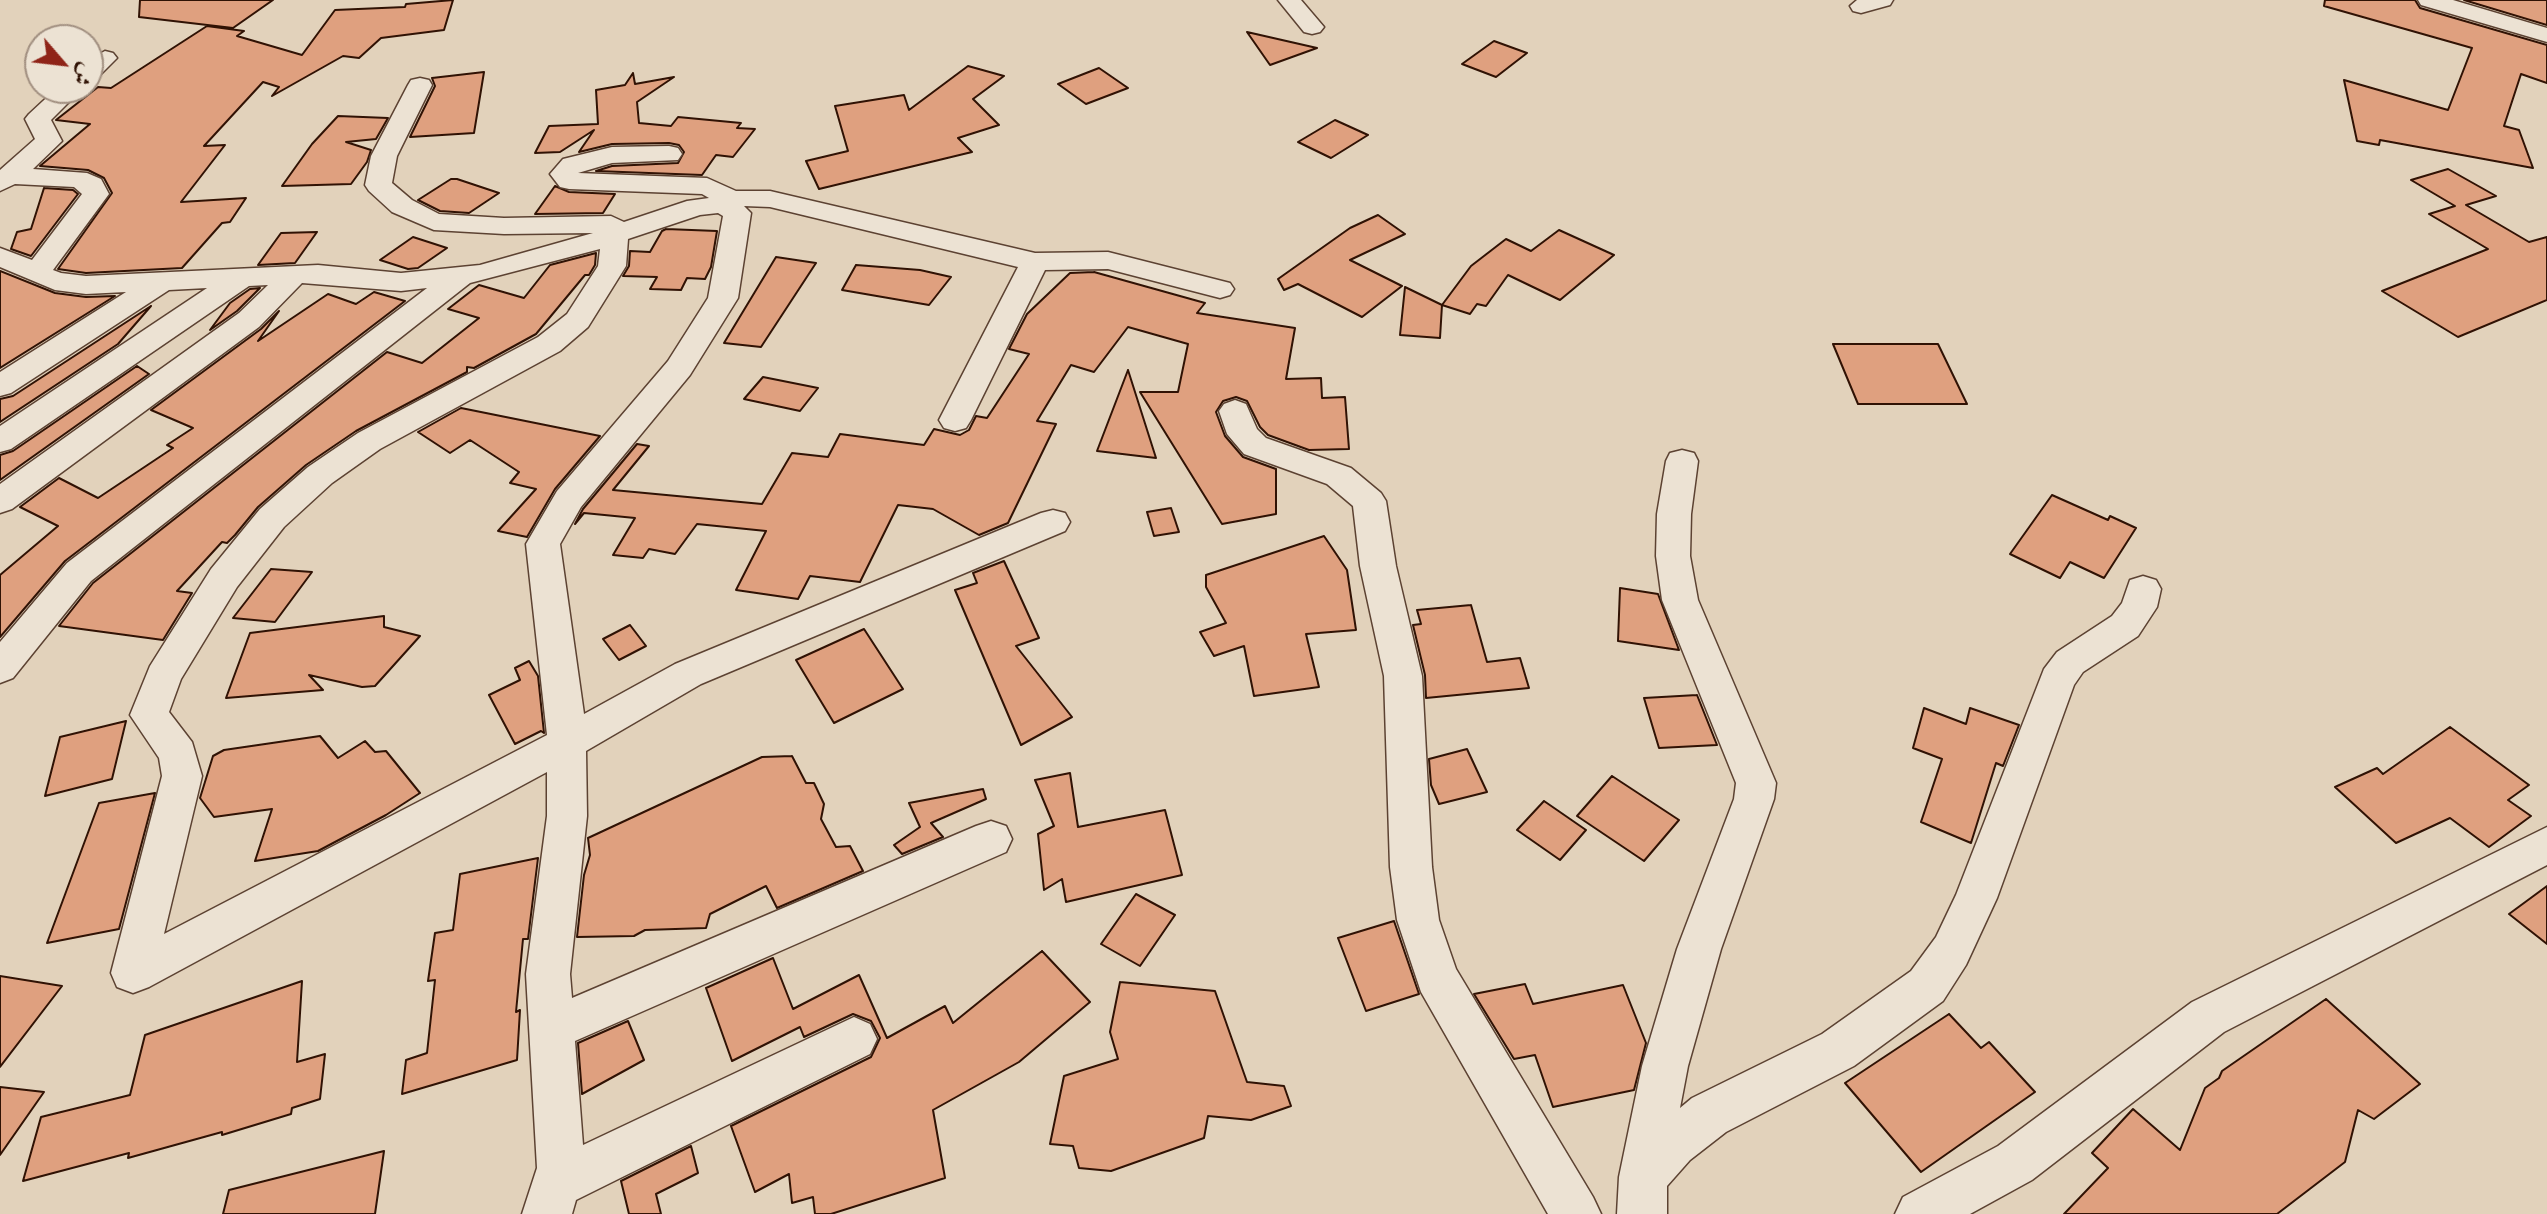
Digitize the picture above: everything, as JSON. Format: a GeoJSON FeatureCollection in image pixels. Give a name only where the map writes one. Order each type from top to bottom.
{"type":"FeatureCollection","features":[{"type":"Feature","properties":{"kind":"street"},"geometry":{"type":"LineString","coordinates":[[1289,0],[1312,27]]}},
{"type":"Feature","properties":{"kind":"street"},"geometry":{"type":"LineString","coordinates":[[2429,0],[2547,35]]}},
{"type":"Feature","properties":{"kind":"street"},"geometry":{"type":"LineString","coordinates":[[420,85],[384,156],[378,185],[402,206],[434,222],[629,229]]}},
{"type":"Feature","properties":{"kind":"street"},"geometry":{"type":"LineString","coordinates":[[5,180],[49,141],[38,119],[54,104]]}},
{"type":"Feature","properties":{"kind":"street"},"geometry":{"type":"LineString","coordinates":[[552,1199],[561,1168],[548,974],[567,816],[566,743],[543,544],[569,499],[679,368],[723,298],[737,213],[707,186],[590,183],[569,181],[563,174],[572,165],[612,155],[669,154]]}},
{"type":"Feature","properties":{"kind":"street"},"geometry":{"type":"LineString","coordinates":[[5,180],[78,179],[92,185],[96,194],[37,272]]}},
{"type":"Feature","properties":{"kind":"street"},"geometry":{"type":"LineString","coordinates":[[1,260],[55,281],[86,285],[318,274],[401,282],[462,275],[571,249],[697,207],[752,197],[1035,262],[1108,260],[1220,289]]}},
{"type":"Feature","properties":{"kind":"street"},"geometry":{"type":"LineString","coordinates":[[629,229],[612,266],[578,320],[549,344],[369,441],[320,475],[272,518],[224,578],[163,676],[149,715],[178,753],[182,776],[133,973],[566,743],[688,674],[1053,522]]}},
{"type":"Feature","properties":{"kind":"street"},"geometry":{"type":"LineString","coordinates":[[955,420],[1035,262]]}},
{"type":"Feature","properties":{"kind":"street"},"geometry":{"type":"LineString","coordinates":[[0,501],[249,320],[294,275]]}},
{"type":"Feature","properties":{"kind":"street"},"geometry":{"type":"LineString","coordinates":[[0,668],[79,572],[462,275]]}},
{"type":"Feature","properties":{"kind":"street"},"geometry":{"type":"LineString","coordinates":[[0,441],[245,276]]}},
{"type":"Feature","properties":{"kind":"street"},"geometry":{"type":"LineString","coordinates":[[0,386],[164,280]]}},
{"type":"Feature","properties":{"kind":"street"},"geometry":{"type":"LineString","coordinates":[[1235,411],[1243,434],[1255,446],[1339,476],[1369,501],[1378,566],[1403,676],[1411,867],[1418,920],[1437,978],[1576,1214]]}},
{"type":"Feature","properties":{"kind":"street"},"geometry":{"type":"LineString","coordinates":[[1642,1196],[1665,1066],[1699,949],[1754,799],[1756,783],[1680,600],[1673,556],[1674,514],[1682,461]]}},
{"type":"Feature","properties":{"kind":"street"},"geometry":{"type":"LineString","coordinates":[[1642,1196],[1673,1143],[1709,1115],[1838,1050],[1927,986],[1951,951],[1976,898],[2057,679],[2070,662],[2125,626],[2139,607],[2143,589]]}},
{"type":"Feature","properties":{"kind":"street"},"geometry":{"type":"LineString","coordinates":[[552,1029],[991,839]]}},
{"type":"Feature","properties":{"kind":"street"},"geometry":{"type":"LineString","coordinates":[[1920,1214],[2015,1163],[2208,1017],[2547,845]]}},
{"type":"Feature","properties":{"kind":"street"},"geometry":{"type":"LineString","coordinates":[[552,1199],[854,1039]]}},
{"type":"Feature","properties":{"kind":"building"},"geometry":{"type":"Polygon","coordinates":[[[140,0],[273,0],[233,28],[139,17],[140,0]]]}},
{"type":"Feature","properties":{"kind":"building"},"geometry":{"type":"Polygon","coordinates":[[[453,0],[444,30],[381,38],[359,58],[343,56],[272,96],[279,87],[263,82],[204,146],[225,145],[181,202],[246,198],[230,222],[222,223],[182,268],[86,273],[58,269],[112,193],[104,178],[88,170],[40,166],[90,124],[56,120],[76,104],[104,104],[104,87],[111,88],[207,26],[244,31],[237,36],[302,55],[335,10],[405,7],[406,4],[453,0]]]}},
{"type":"Feature","properties":{"kind":"building"},"geometry":{"type":"Polygon","coordinates":[[[2325,0],[2415,0],[2420,8],[2547,45],[2547,83],[2521,74],[2504,126],[2519,130],[2533,168],[2380,140],[2379,145],[2357,141],[2344,80],[2448,110],[2472,48],[2324,6],[2325,0]]]}},
{"type":"Feature","properties":{"kind":"building"},"geometry":{"type":"Polygon","coordinates":[[[2464,0],[2547,0],[2547,25],[2464,0]]]}},
{"type":"Feature","properties":{"kind":"building"},"geometry":{"type":"Polygon","coordinates":[[[1247,32],[1317,48],[1270,65],[1247,32]]]}},
{"type":"Feature","properties":{"kind":"building"},"geometry":{"type":"Polygon","coordinates":[[[1494,41],[1527,53],[1496,77],[1462,64],[1494,41]]]}},
{"type":"Feature","properties":{"kind":"building"},"geometry":{"type":"Polygon","coordinates":[[[968,66],[1004,76],[973,99],[999,125],[958,138],[972,152],[819,189],[806,161],[848,151],[835,106],[904,95],[909,110],[968,66]]]}},
{"type":"Feature","properties":{"kind":"building"},"geometry":{"type":"Polygon","coordinates":[[[1099,68],[1128,88],[1086,104],[1058,84],[1099,68]]]}},
{"type":"Feature","properties":{"kind":"building"},"geometry":{"type":"Polygon","coordinates":[[[484,72],[474,133],[410,137],[435,86],[432,78],[484,72]]]}},
{"type":"Feature","properties":{"kind":"building"},"geometry":{"type":"Polygon","coordinates":[[[633,73],[635,84],[674,77],[637,102],[639,123],[671,126],[678,117],[741,123],[737,128],[755,129],[733,157],[716,155],[702,175],[596,171],[612,166],[678,163],[684,152],[679,145],[669,143],[612,144],[579,152],[594,130],[560,152],[535,153],[549,126],[598,124],[596,90],[625,85],[633,73]]]}},
{"type":"Feature","properties":{"kind":"building"},"geometry":{"type":"Polygon","coordinates":[[[338,116],[388,118],[376,139],[346,142],[371,150],[367,162],[351,184],[282,186],[312,144],[338,116]]]}},
{"type":"Feature","properties":{"kind":"building"},"geometry":{"type":"Polygon","coordinates":[[[1335,120],[1368,135],[1331,158],[1298,142],[1335,120]]]}},
{"type":"Feature","properties":{"kind":"building"},"geometry":{"type":"Polygon","coordinates":[[[2448,169],[2496,196],[2466,205],[2529,242],[2547,237],[2547,300],[2458,337],[2382,291],[2488,249],[2429,214],[2455,206],[2411,180],[2448,169]]]}},
{"type":"Feature","properties":{"kind":"building"},"geometry":{"type":"Polygon","coordinates":[[[451,179],[499,193],[469,213],[440,211],[418,200],[451,179]]]}},
{"type":"Feature","properties":{"kind":"building"},"geometry":{"type":"Polygon","coordinates":[[[555,186],[569,192],[615,194],[603,213],[535,214],[555,186]]]}},
{"type":"Feature","properties":{"kind":"building"},"geometry":{"type":"Polygon","coordinates":[[[44,188],[73,190],[78,194],[31,256],[11,249],[17,232],[31,229],[44,188]]]}},
{"type":"Feature","properties":{"kind":"building"},"geometry":{"type":"Polygon","coordinates":[[[1378,215],[1405,234],[1350,260],[1402,286],[1362,317],[1298,284],[1284,290],[1278,279],[1350,228],[1378,215]]]}},
{"type":"Feature","properties":{"kind":"building"},"geometry":{"type":"Polygon","coordinates":[[[666,229],[717,231],[711,267],[705,279],[687,278],[681,290],[650,289],[657,277],[623,276],[629,266],[630,251],[650,252],[666,229]]]}},
{"type":"Feature","properties":{"kind":"building"},"geometry":{"type":"Polygon","coordinates":[[[1559,230],[1614,255],[1560,300],[1508,275],[1486,306],[1477,304],[1470,314],[1442,305],[1471,266],[1506,239],[1531,251],[1559,230]]]}},
{"type":"Feature","properties":{"kind":"building"},"geometry":{"type":"Polygon","coordinates":[[[317,232],[295,263],[258,265],[281,233],[317,232]]]}},
{"type":"Feature","properties":{"kind":"building"},"geometry":{"type":"Polygon","coordinates":[[[413,237],[447,248],[418,268],[408,269],[380,260],[413,237]]]}},
{"type":"Feature","properties":{"kind":"building"},"geometry":{"type":"Polygon","coordinates":[[[596,253],[595,265],[589,275],[585,275],[536,334],[474,368],[467,367],[467,372],[356,431],[306,465],[258,507],[235,535],[227,543],[222,542],[177,591],[192,593],[163,640],[59,626],[93,583],[387,352],[422,363],[479,318],[448,309],[479,285],[524,298],[550,265],[596,253]]]}},
{"type":"Feature","properties":{"kind":"building"},"geometry":{"type":"Polygon","coordinates":[[[776,257],[816,263],[761,347],[724,343],[776,257]]]}},
{"type":"Feature","properties":{"kind":"building"},"geometry":{"type":"Polygon","coordinates":[[[856,265],[920,270],[951,277],[929,305],[842,290],[856,265]]]}},
{"type":"Feature","properties":{"kind":"building"},"geometry":{"type":"Polygon","coordinates":[[[0,271],[55,293],[86,297],[115,296],[0,368],[0,271]]]}},
{"type":"Feature","properties":{"kind":"building"},"geometry":{"type":"Polygon","coordinates":[[[1094,272],[1205,303],[1197,313],[1295,328],[1286,379],[1321,378],[1322,398],[1345,397],[1349,449],[1309,450],[1268,435],[1260,427],[1247,401],[1236,397],[1223,401],[1216,412],[1225,436],[1243,457],[1276,469],[1276,514],[1222,524],[1140,392],[1178,392],[1188,344],[1128,327],[1094,372],[1071,365],[1037,421],[1056,424],[1008,523],[979,535],[933,509],[898,505],[860,582],[810,576],[798,599],[736,590],[766,531],[697,524],[675,554],[649,549],[643,558],[613,555],[635,518],[584,513],[575,524],[583,509],[637,444],[649,446],[613,490],[762,504],[792,453],[828,457],[840,434],[924,445],[934,429],[960,435],[969,430],[976,416],[987,418],[1029,354],[1009,349],[1027,314],[1070,273],[1094,272]]]}},
{"type":"Feature","properties":{"kind":"building"},"geometry":{"type":"Polygon","coordinates":[[[1405,287],[1442,305],[1440,338],[1400,335],[1405,287]]]}},
{"type":"Feature","properties":{"kind":"building"},"geometry":{"type":"Polygon","coordinates":[[[260,288],[237,311],[210,330],[230,303],[250,289],[260,288]]]}},
{"type":"Feature","properties":{"kind":"building"},"geometry":{"type":"Polygon","coordinates":[[[374,292],[405,301],[65,561],[0,637],[0,575],[58,526],[20,507],[59,478],[98,498],[173,448],[167,445],[193,428],[151,410],[261,329],[279,311],[258,341],[328,294],[356,304],[374,292]]]}},
{"type":"Feature","properties":{"kind":"building"},"geometry":{"type":"Polygon","coordinates":[[[151,306],[118,344],[0,422],[0,399],[13,396],[151,306]]]}},
{"type":"Feature","properties":{"kind":"building"},"geometry":{"type":"Polygon","coordinates":[[[1833,344],[1938,344],[1967,404],[1858,404],[1833,344]]]}},
{"type":"Feature","properties":{"kind":"building"},"geometry":{"type":"Polygon","coordinates":[[[137,366],[149,374],[0,480],[0,455],[13,451],[137,366]]]}},
{"type":"Feature","properties":{"kind":"building"},"geometry":{"type":"Polygon","coordinates":[[[1128,370],[1156,458],[1097,451],[1128,370]]]}},
{"type":"Feature","properties":{"kind":"building"},"geometry":{"type":"Polygon","coordinates":[[[763,377],[818,388],[800,411],[744,399],[763,377]]]}},
{"type":"Feature","properties":{"kind":"building"},"geometry":{"type":"Polygon","coordinates":[[[461,408],[600,436],[555,489],[527,537],[498,531],[536,489],[510,483],[519,472],[470,440],[450,453],[418,432],[461,408]]]}},
{"type":"Feature","properties":{"kind":"building"},"geometry":{"type":"Polygon","coordinates":[[[2052,495],[2108,520],[2110,516],[2136,528],[2104,578],[2070,562],[2060,578],[2010,554],[2052,495]]]}},
{"type":"Feature","properties":{"kind":"building"},"geometry":{"type":"Polygon","coordinates":[[[1171,508],[1179,532],[1154,536],[1147,512],[1171,508]]]}},
{"type":"Feature","properties":{"kind":"building"},"geometry":{"type":"Polygon","coordinates":[[[1324,536],[1347,570],[1356,630],[1306,634],[1319,687],[1254,696],[1244,646],[1214,656],[1200,632],[1226,623],[1206,587],[1206,575],[1324,536]]]}},
{"type":"Feature","properties":{"kind":"building"},"geometry":{"type":"Polygon","coordinates":[[[1004,561],[1039,638],[1016,646],[1072,717],[1021,745],[955,590],[977,583],[973,573],[1004,561]]]}},
{"type":"Feature","properties":{"kind":"building"},"geometry":{"type":"Polygon","coordinates":[[[271,569],[312,572],[275,622],[233,618],[271,569]]]}},
{"type":"Feature","properties":{"kind":"building"},"geometry":{"type":"Polygon","coordinates":[[[1620,588],[1658,594],[1679,650],[1618,641],[1620,588]]]}},
{"type":"Feature","properties":{"kind":"building"},"geometry":{"type":"Polygon","coordinates":[[[1471,605],[1487,662],[1520,658],[1529,688],[1426,698],[1425,675],[1413,625],[1421,624],[1417,610],[1471,605]]]}},
{"type":"Feature","properties":{"kind":"building"},"geometry":{"type":"Polygon","coordinates":[[[384,616],[384,627],[420,636],[375,686],[362,687],[309,675],[323,690],[226,698],[250,633],[384,616]]]}},
{"type":"Feature","properties":{"kind":"building"},"geometry":{"type":"Polygon","coordinates":[[[630,625],[646,646],[619,660],[603,639],[630,625]]]}},
{"type":"Feature","properties":{"kind":"building"},"geometry":{"type":"Polygon","coordinates":[[[864,629],[903,689],[834,723],[796,660],[864,629]]]}},
{"type":"Feature","properties":{"kind":"building"},"geometry":{"type":"Polygon","coordinates":[[[529,661],[538,676],[544,733],[541,731],[515,744],[489,695],[520,680],[515,668],[529,661]]]}},
{"type":"Feature","properties":{"kind":"building"},"geometry":{"type":"Polygon","coordinates":[[[1697,695],[1717,745],[1659,748],[1644,698],[1697,695]]]}},
{"type":"Feature","properties":{"kind":"building"},"geometry":{"type":"Polygon","coordinates":[[[1924,708],[1966,724],[1970,708],[2019,725],[2003,766],[1996,763],[1971,843],[1921,822],[1942,759],[1913,748],[1924,708]]]}},
{"type":"Feature","properties":{"kind":"building"},"geometry":{"type":"Polygon","coordinates":[[[126,721],[112,779],[45,796],[60,737],[126,721]]]}},
{"type":"Feature","properties":{"kind":"building"},"geometry":{"type":"Polygon","coordinates":[[[2450,727],[2529,785],[2508,800],[2531,816],[2489,847],[2450,818],[2396,843],[2335,787],[2377,768],[2383,774],[2450,727]]]}},
{"type":"Feature","properties":{"kind":"building"},"geometry":{"type":"Polygon","coordinates":[[[320,736],[338,758],[365,741],[375,752],[386,751],[420,793],[318,851],[255,861],[272,809],[214,817],[200,798],[213,756],[224,750],[320,736]]]}},
{"type":"Feature","properties":{"kind":"building"},"geometry":{"type":"Polygon","coordinates":[[[1467,749],[1487,792],[1439,804],[1431,785],[1429,759],[1467,749]]]}},
{"type":"Feature","properties":{"kind":"building"},"geometry":{"type":"Polygon","coordinates":[[[792,756],[806,783],[814,783],[824,804],[821,819],[836,847],[850,846],[863,871],[777,908],[766,886],[710,914],[706,928],[645,930],[634,936],[577,937],[584,875],[590,855],[588,838],[762,757],[792,756]]]}},
{"type":"Feature","properties":{"kind":"building"},"geometry":{"type":"Polygon","coordinates":[[[1070,773],[1078,827],[1165,810],[1182,875],[1066,902],[1062,879],[1044,890],[1038,834],[1054,826],[1035,780],[1070,773]]]}},
{"type":"Feature","properties":{"kind":"building"},"geometry":{"type":"Polygon","coordinates":[[[1612,776],[1679,820],[1644,861],[1577,816],[1612,776]]]}},
{"type":"Feature","properties":{"kind":"building"},"geometry":{"type":"Polygon","coordinates":[[[983,789],[986,799],[931,823],[943,837],[902,854],[894,845],[920,827],[909,803],[983,789]]]}},
{"type":"Feature","properties":{"kind":"building"},"geometry":{"type":"Polygon","coordinates":[[[155,793],[119,929],[47,943],[99,803],[155,793]]]}},
{"type":"Feature","properties":{"kind":"building"},"geometry":{"type":"Polygon","coordinates":[[[1544,801],[1586,830],[1560,860],[1517,830],[1544,801]]]}},
{"type":"Feature","properties":{"kind":"building"},"geometry":{"type":"Polygon","coordinates":[[[538,858],[528,939],[523,939],[516,1012],[520,1010],[517,1060],[402,1094],[406,1060],[427,1053],[435,980],[428,981],[435,933],[453,930],[460,874],[538,858]]]}},
{"type":"Feature","properties":{"kind":"building"},"geometry":{"type":"Polygon","coordinates":[[[2547,886],[2547,944],[2509,914],[2547,886]]]}},
{"type":"Feature","properties":{"kind":"building"},"geometry":{"type":"Polygon","coordinates":[[[1136,894],[1175,915],[1140,966],[1101,944],[1136,894]]]}},
{"type":"Feature","properties":{"kind":"building"},"geometry":{"type":"Polygon","coordinates":[[[1394,921],[1419,994],[1366,1011],[1338,938],[1394,921]]]}},
{"type":"Feature","properties":{"kind":"building"},"geometry":{"type":"Polygon","coordinates":[[[1042,951],[1090,1002],[1019,1062],[933,1110],[945,1178],[831,1214],[815,1214],[813,1197],[792,1203],[789,1174],[755,1192],[731,1126],[871,1057],[880,1038],[871,1021],[853,1014],[804,1037],[800,1027],[732,1061],[706,988],[773,958],[793,1009],[859,975],[887,1038],[945,1006],[953,1023],[1042,951]]]}},
{"type":"Feature","properties":{"kind":"building"},"geometry":{"type":"Polygon","coordinates":[[[0,976],[62,986],[0,1067],[0,976]]]}},
{"type":"Feature","properties":{"kind":"building"},"geometry":{"type":"Polygon","coordinates":[[[302,981],[297,1062],[325,1054],[320,1099],[292,1108],[291,1114],[222,1135],[222,1132],[128,1158],[129,1153],[23,1181],[41,1117],[130,1095],[145,1035],[302,981]]]}},
{"type":"Feature","properties":{"kind":"building"},"geometry":{"type":"Polygon","coordinates":[[[1120,982],[1215,991],[1247,1082],[1284,1086],[1291,1106],[1251,1120],[1208,1116],[1204,1138],[1111,1171],[1079,1168],[1073,1146],[1050,1144],[1064,1076],[1118,1059],[1110,1032],[1120,982]]]}},
{"type":"Feature","properties":{"kind":"building"},"geometry":{"type":"Polygon","coordinates":[[[1525,984],[1533,1004],[1623,985],[1646,1043],[1634,1090],[1553,1107],[1535,1055],[1514,1059],[1474,994],[1525,984]]]}},
{"type":"Feature","properties":{"kind":"building"},"geometry":{"type":"Polygon","coordinates":[[[2326,999],[2420,1084],[2374,1119],[2358,1110],[2345,1162],[2277,1214],[2064,1214],[2108,1168],[2092,1153],[2133,1109],[2180,1150],[2205,1088],[2219,1078],[2222,1071],[2326,999]]]}},
{"type":"Feature","properties":{"kind":"building"},"geometry":{"type":"Polygon","coordinates":[[[1949,1014],[1981,1048],[1989,1042],[2035,1092],[1921,1172],[1845,1083],[1949,1014]]]}},
{"type":"Feature","properties":{"kind":"building"},"geometry":{"type":"Polygon","coordinates":[[[628,1021],[644,1060],[582,1094],[578,1043],[628,1021]]]}},
{"type":"Feature","properties":{"kind":"building"},"geometry":{"type":"Polygon","coordinates":[[[0,1087],[44,1092],[0,1155],[0,1087]]]}},
{"type":"Feature","properties":{"kind":"building"},"geometry":{"type":"Polygon","coordinates":[[[691,1146],[698,1173],[656,1194],[661,1214],[629,1214],[621,1181],[691,1146]]]}},
{"type":"Feature","properties":{"kind":"building"},"geometry":{"type":"Polygon","coordinates":[[[384,1151],[375,1214],[223,1214],[229,1190],[384,1151]]]}}]}
